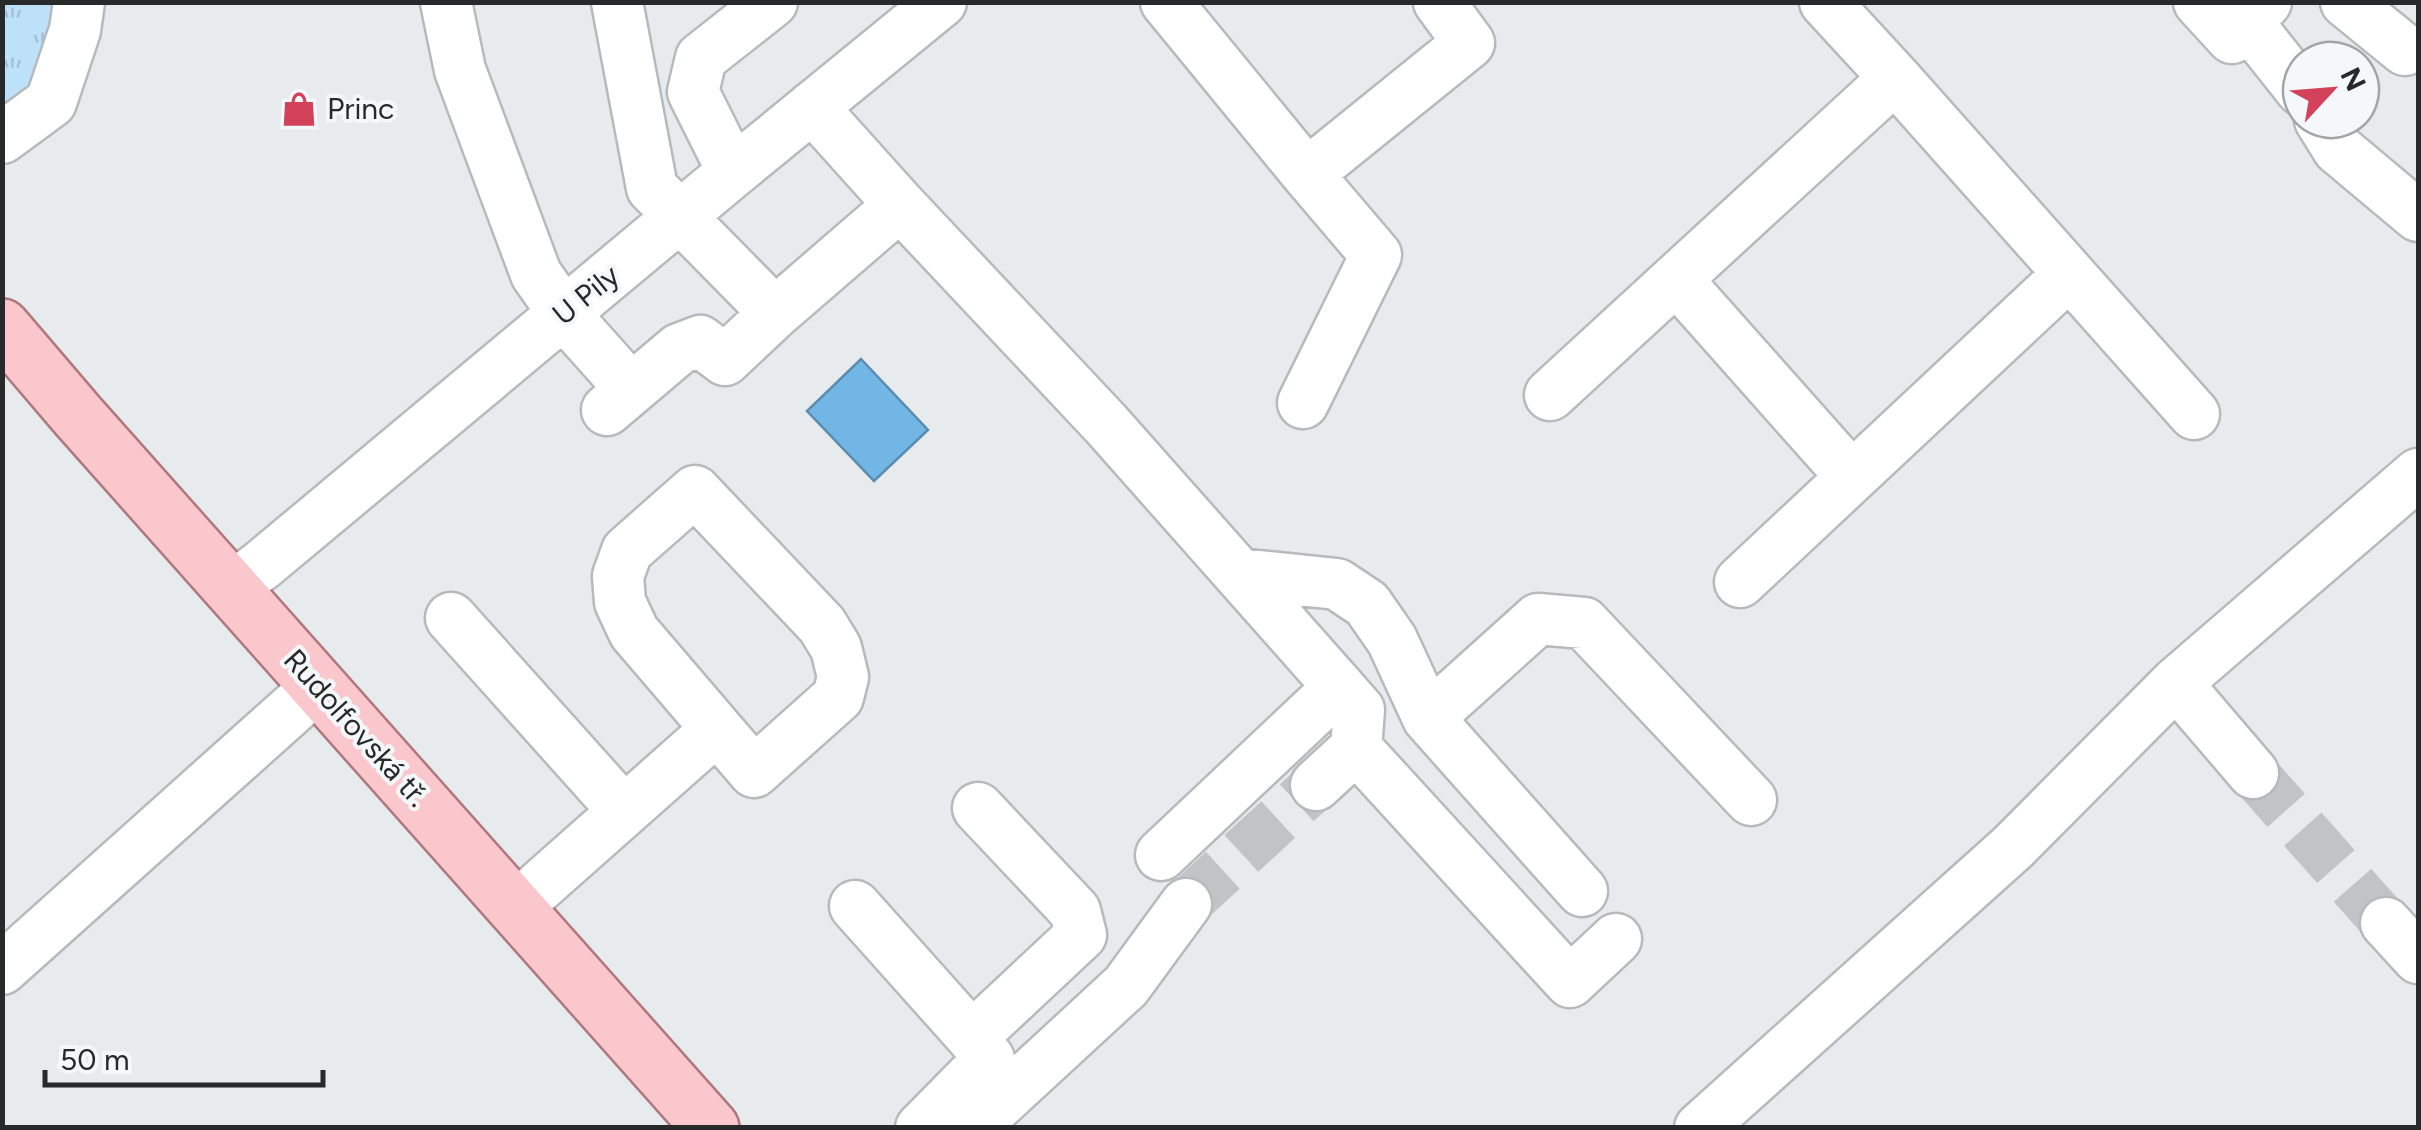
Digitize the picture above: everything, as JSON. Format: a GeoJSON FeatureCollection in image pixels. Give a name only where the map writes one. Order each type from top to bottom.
{"type":"FeatureCollection","features":[{"type":"Feature","properties":{"kind":"main road","name":"Rudolfovská tř."},"geometry":{"type":"LineString","coordinates":[[2,327],[711,1128]]}},
{"type":"Feature","properties":{"kind":"street"},"geometry":{"type":"LineString","coordinates":[[2,138],[51,102],[76,30],[79,2]]}},
{"type":"Feature","properties":{"kind":"street"},"geometry":{"type":"LineString","coordinates":[[446,2],[460,70],[536,274],[619,400],[679,349],[700,341],[726,360],[900,205]]}},
{"type":"Feature","properties":{"kind":"street"},"geometry":{"type":"LineString","coordinates":[[617,2],[652,188],[775,313]]}},
{"type":"Feature","properties":{"kind":"street"},"geometry":{"type":"LineString","coordinates":[[733,172],[693,92],[702,58],[772,2]]}},
{"type":"Feature","properties":{"kind":"street"},"geometry":{"type":"LineString","coordinates":[[1166,2],[1376,255],[1303,403]]}},
{"type":"Feature","properties":{"kind":"street"},"geometry":{"type":"LineString","coordinates":[[1307,174],[1469,43],[1439,2]]}},
{"type":"Feature","properties":{"kind":"street"},"geometry":{"type":"LineString","coordinates":[[1825,2],[2194,414]]}},
{"type":"Feature","properties":{"kind":"street"},"geometry":{"type":"LineString","coordinates":[[2200,2],[2232,38],[2256,12],[2281,55]]}},
{"type":"Feature","properties":{"kind":"street"},"geometry":{"type":"LineString","coordinates":[[2346,2],[2406,50]]}},
{"type":"Feature","properties":{"kind":"street","name":"U Pily"},"geometry":{"type":"LineString","coordinates":[[231,588],[934,4]]}},
{"type":"Feature","properties":{"kind":"street"},"geometry":{"type":"LineString","coordinates":[[1550,396],[1895,78]]}},
{"type":"Feature","properties":{"kind":"street"},"geometry":{"type":"LineString","coordinates":[[812,107],[1106,424],[1358,710],[1356,748],[1316,785]]}},
{"type":"Feature","properties":{"kind":"street"},"geometry":{"type":"LineString","coordinates":[[2332,140],[2338,149],[2418,216]]}},
{"type":"Feature","properties":{"kind":"street"},"geometry":{"type":"LineString","coordinates":[[1740,582],[2070,274]]}},
{"type":"Feature","properties":{"kind":"street"},"geometry":{"type":"LineString","coordinates":[[1676,280],[1851,476]]}},
{"type":"Feature","properties":{"kind":"street"},"geometry":{"type":"LineString","coordinates":[[1700,1128],[2013,847],[2176,682],[2418,474]]}},
{"type":"Feature","properties":{"kind":"street"},"geometry":{"type":"LineString","coordinates":[[695,491],[822,626],[836,648],[843,676],[838,697],[754,772],[716,729],[634,632],[620,602],[618,576],[627,551],[695,491]]}},
{"type":"Feature","properties":{"kind":"street"},"geometry":{"type":"LineString","coordinates":[[1240,574],[1337,584],[1366,604],[1392,640],[1428,718],[1582,891]]}},
{"type":"Feature","properties":{"kind":"street"},"geometry":{"type":"LineString","coordinates":[[451,618],[624,811]]}},
{"type":"Feature","properties":{"kind":"street"},"geometry":{"type":"LineString","coordinates":[[1428,718],[1538,619],[1584,623],[1750,800]]}},
{"type":"Feature","properties":{"kind":"street"},"geometry":{"type":"LineString","coordinates":[[2176,682],[2253,773]]}},
{"type":"Feature","properties":{"kind":"street"},"geometry":{"type":"LineString","coordinates":[[2,970],[318,686]]}},
{"type":"Feature","properties":{"kind":"street"},"geometry":{"type":"LineString","coordinates":[[1162,855],[1339,686]]}},
{"type":"Feature","properties":{"kind":"street"},"geometry":{"type":"LineString","coordinates":[[515,908],[716,729]]}},
{"type":"Feature","properties":{"kind":"street"},"geometry":{"type":"LineString","coordinates":[[1356,748],[1570,982],[1616,939]]}},
{"type":"Feature","properties":{"kind":"street"},"geometry":{"type":"LineString","coordinates":[[972,1038],[1080,935],[1075,911],[978,808]]}},
{"type":"Feature","properties":{"kind":"street"},"geometry":{"type":"LineString","coordinates":[[972,1128],[1126,986],[1186,904]]}},
{"type":"Feature","properties":{"kind":"street"},"geometry":{"type":"LineString","coordinates":[[855,906],[989,1059],[921,1128]]}},
{"type":"Feature","properties":{"kind":"green space"},"geometry":{"type":"Polygon","coordinates":[[[3,3],[74,3],[52,88],[3,109],[3,3]]]}},
{"type":"Feature","properties":{"kind":"water"},"geometry":{"type":"Polygon","coordinates":[[[861,359],[928,430],[874,481],[807,411],[861,359]]]}},
{"type":"Feature","properties":{"kind":"tunnel"},"geometry":{"type":"LineString","coordinates":[[2253,773],[2386,923]]}},
{"type":"Feature","properties":{"kind":"tunnel"},"geometry":{"type":"LineString","coordinates":[[1186,904],[1316,785]]}},
{"type":"Feature","properties":{"kind":"place","name":"Princ"},"geometry":{"type":"Point","coordinates":[299,109]}}]}
